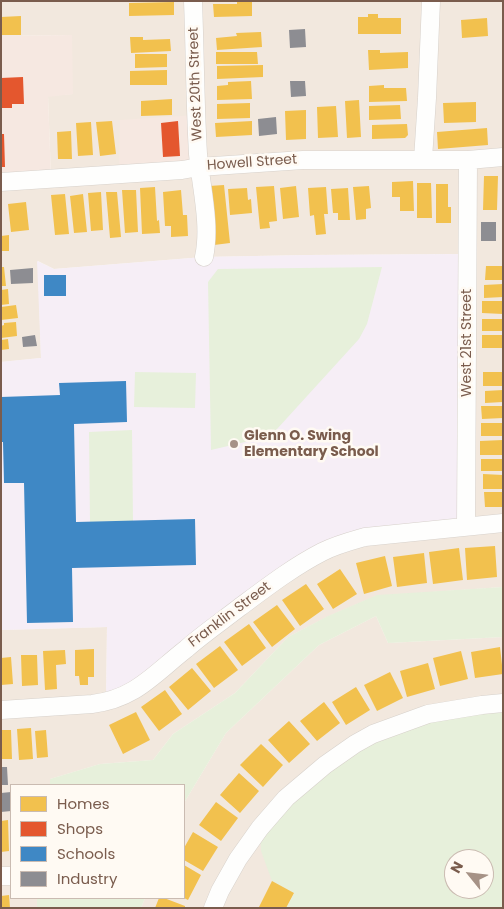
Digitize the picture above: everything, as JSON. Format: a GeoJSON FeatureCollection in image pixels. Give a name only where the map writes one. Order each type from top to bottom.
{"type":"FeatureCollection","features":[{"type":"Feature","properties":{"kind":"street","name":"West 20th Street"},"geometry":{"type":"LineString","coordinates":[[193,1],[196,115],[204,197],[206,244],[204,257]]}},
{"type":"Feature","properties":{"kind":"street"},"geometry":{"type":"LineString","coordinates":[[422,159],[432,1]]}},
{"type":"Feature","properties":{"kind":"street","name":"Howell Street"},"geometry":{"type":"LineString","coordinates":[[1,182],[303,160],[468,160],[503,158]]}},
{"type":"Feature","properties":{"kind":"street","name":"West 21st Street"},"geometry":{"type":"LineString","coordinates":[[466,526],[468,160]]}},
{"type":"Feature","properties":{"kind":"street","name":"Franklin Street"},"geometry":{"type":"LineString","coordinates":[[1,710],[92,704],[123,697],[145,683],[274,581],[323,552],[344,543],[365,537],[503,523]]}},
{"type":"Feature","properties":{"kind":"street"},"geometry":{"type":"LineString","coordinates":[[213,908],[220,890],[238,859],[260,828],[286,798],[355,744],[373,734],[428,714],[503,703]]}},
{"type":"Feature","properties":{"kind":"shaded area"},"geometry":{"type":"Polygon","coordinates":[[[1,1],[503,1],[503,587],[376,596],[329,616],[288,637],[235,693],[173,734],[153,760],[100,764],[50,779],[50,784],[10,784],[10,899],[37,899],[37,908],[1,908],[1,630],[107,627],[106,702],[467,254],[204,257],[54,269],[38,261],[41,358],[1,362],[1,182],[51,178],[48,96],[72,94],[72,35],[1,36],[1,1]]]}},
{"type":"Feature","properties":{"kind":"shaded area"},"geometry":{"type":"Polygon","coordinates":[[[72,35],[73,94],[48,97],[51,178],[1,182],[1,36],[72,35]]]}},
{"type":"Feature","properties":{"kind":"shaded area"},"geometry":{"type":"Polygon","coordinates":[[[196,115],[199,167],[119,174],[120,120],[196,115]]]}},
{"type":"Feature","properties":{"kind":"shaded area","name":"Glenn O. Swing Elementary School"},"geometry":{"type":"Polygon","coordinates":[[[468,254],[466,526],[344,543],[106,702],[107,627],[1,630],[1,362],[41,358],[37,261],[54,269],[204,257],[468,254]]]}},
{"type":"Feature","properties":{"kind":"shaded area"},"geometry":{"type":"Polygon","coordinates":[[[376,616],[388,643],[503,637],[503,703],[294,893],[286,908],[141,908],[145,899],[185,899],[185,801],[226,733],[319,645],[376,616]]]}},
{"type":"Feature","properties":{"kind":"green space"},"geometry":{"type":"Polygon","coordinates":[[[382,267],[367,324],[359,339],[277,429],[262,438],[211,450],[208,282],[218,269],[382,267]]]}},
{"type":"Feature","properties":{"kind":"green space"},"geometry":{"type":"Polygon","coordinates":[[[135,372],[196,373],[195,408],[134,407],[135,372]]]}},
{"type":"Feature","properties":{"kind":"green space"},"geometry":{"type":"Polygon","coordinates":[[[132,430],[133,521],[90,522],[89,432],[132,430]]]}},
{"type":"Feature","properties":{"kind":"green space"},"geometry":{"type":"Polygon","coordinates":[[[503,587],[503,637],[388,643],[376,616],[319,645],[226,733],[185,801],[185,784],[50,784],[50,779],[100,764],[153,760],[173,734],[235,693],[288,637],[328,616],[377,595],[503,587]]]}},
{"type":"Feature","properties":{"kind":"green space"},"geometry":{"type":"Polygon","coordinates":[[[503,703],[503,908],[286,908],[294,893],[272,881],[261,851],[260,828],[373,734],[503,703]]]}},
{"type":"Feature","properties":{"kind":"green space"},"geometry":{"type":"Polygon","coordinates":[[[37,899],[145,899],[141,908],[37,908],[37,899]]]}},
{"type":"Feature","properties":{"kind":"building: Homes"},"geometry":{"type":"Polygon","coordinates":[[[237,1],[252,1],[252,16],[214,17],[213,4],[237,4],[237,1]]]}},
{"type":"Feature","properties":{"kind":"building: Homes"},"geometry":{"type":"Polygon","coordinates":[[[174,2],[174,15],[129,16],[129,3],[174,2]]]}},
{"type":"Feature","properties":{"kind":"building: Homes"},"geometry":{"type":"Polygon","coordinates":[[[368,14],[378,14],[378,18],[401,18],[401,34],[358,34],[358,17],[368,17],[368,14]]]}},
{"type":"Feature","properties":{"kind":"building: Homes"},"geometry":{"type":"Polygon","coordinates":[[[21,16],[21,35],[1,35],[1,17],[21,16]]]}},
{"type":"Feature","properties":{"kind":"building: Homes"},"geometry":{"type":"Polygon","coordinates":[[[487,18],[488,36],[462,38],[461,20],[487,18]]]}},
{"type":"Feature","properties":{"kind":"building: Homes"},"geometry":{"type":"Polygon","coordinates":[[[261,32],[262,47],[217,50],[216,38],[237,36],[236,33],[261,32]]]}},
{"type":"Feature","properties":{"kind":"building: Homes"},"geometry":{"type":"Polygon","coordinates":[[[130,37],[143,37],[143,40],[170,39],[171,51],[131,53],[130,37]]]}},
{"type":"Feature","properties":{"kind":"building: Homes"},"geometry":{"type":"Polygon","coordinates":[[[368,50],[380,50],[380,53],[408,52],[408,68],[369,70],[368,50]]]}},
{"type":"Feature","properties":{"kind":"building: Homes"},"geometry":{"type":"Polygon","coordinates":[[[216,52],[257,52],[258,64],[216,64],[216,52]]]}},
{"type":"Feature","properties":{"kind":"building: Homes"},"geometry":{"type":"Polygon","coordinates":[[[135,54],[167,54],[167,67],[135,68],[135,54]]]}},
{"type":"Feature","properties":{"kind":"building: Homes"},"geometry":{"type":"Polygon","coordinates":[[[263,65],[263,77],[217,79],[217,66],[263,65]]]}},
{"type":"Feature","properties":{"kind":"building: Homes"},"geometry":{"type":"Polygon","coordinates":[[[167,70],[167,85],[130,85],[130,71],[167,70]]]}},
{"type":"Feature","properties":{"kind":"building: Homes"},"geometry":{"type":"Polygon","coordinates":[[[251,81],[252,99],[217,100],[217,86],[228,85],[228,82],[251,81]]]}},
{"type":"Feature","properties":{"kind":"building: Homes"},"geometry":{"type":"Polygon","coordinates":[[[384,85],[384,88],[406,88],[407,101],[369,102],[369,86],[384,85]]]}},
{"type":"Feature","properties":{"kind":"building: Homes"},"geometry":{"type":"Polygon","coordinates":[[[172,99],[172,115],[141,116],[141,101],[172,99]]]}},
{"type":"Feature","properties":{"kind":"building: Homes"},"geometry":{"type":"Polygon","coordinates":[[[359,100],[361,137],[347,138],[345,101],[359,100]]]}},
{"type":"Feature","properties":{"kind":"building: Homes"},"geometry":{"type":"Polygon","coordinates":[[[476,102],[476,122],[444,123],[443,103],[476,102]]]}},
{"type":"Feature","properties":{"kind":"building: Homes"},"geometry":{"type":"Polygon","coordinates":[[[250,103],[250,118],[217,119],[217,104],[250,103]]]}},
{"type":"Feature","properties":{"kind":"building: Homes"},"geometry":{"type":"Polygon","coordinates":[[[400,105],[401,119],[369,120],[369,106],[400,105]]]}},
{"type":"Feature","properties":{"kind":"building: Homes"},"geometry":{"type":"Polygon","coordinates":[[[336,106],[338,137],[318,138],[317,107],[336,106]]]}},
{"type":"Feature","properties":{"kind":"building: Homes"},"geometry":{"type":"Polygon","coordinates":[[[306,110],[306,139],[286,140],[285,111],[306,110]]]}},
{"type":"Feature","properties":{"kind":"building: Homes"},"geometry":{"type":"Polygon","coordinates":[[[112,121],[116,154],[100,156],[96,122],[112,121]]]}},
{"type":"Feature","properties":{"kind":"building: Homes"},"geometry":{"type":"Polygon","coordinates":[[[252,121],[252,135],[216,137],[215,123],[252,121]]]}},
{"type":"Feature","properties":{"kind":"building: Homes"},"geometry":{"type":"Polygon","coordinates":[[[91,122],[93,155],[78,156],[76,123],[91,122]]]}},
{"type":"Feature","properties":{"kind":"building: Homes"},"geometry":{"type":"Polygon","coordinates":[[[407,124],[408,135],[405,138],[372,139],[372,125],[407,124]]]}},
{"type":"Feature","properties":{"kind":"building: Homes"},"geometry":{"type":"Polygon","coordinates":[[[487,128],[488,145],[438,149],[437,132],[487,128]]]}},
{"type":"Feature","properties":{"kind":"building: Homes"},"geometry":{"type":"Polygon","coordinates":[[[71,131],[72,159],[58,159],[57,132],[71,131]]]}},
{"type":"Feature","properties":{"kind":"building: Homes"},"geometry":{"type":"Polygon","coordinates":[[[484,176],[498,176],[497,210],[483,210],[484,176]]]}},
{"type":"Feature","properties":{"kind":"building: Homes"},"geometry":{"type":"Polygon","coordinates":[[[413,181],[414,211],[400,211],[400,197],[392,197],[392,182],[413,181]]]}},
{"type":"Feature","properties":{"kind":"building: Homes"},"geometry":{"type":"Polygon","coordinates":[[[417,183],[431,183],[432,218],[417,218],[417,183]]]}},
{"type":"Feature","properties":{"kind":"building: Homes"},"geometry":{"type":"Polygon","coordinates":[[[436,184],[448,184],[448,207],[451,207],[451,223],[436,223],[436,184]]]}},
{"type":"Feature","properties":{"kind":"building: Homes"},"geometry":{"type":"Polygon","coordinates":[[[224,185],[230,243],[214,245],[209,186],[224,185]]]}},
{"type":"Feature","properties":{"kind":"building: Homes"},"geometry":{"type":"Polygon","coordinates":[[[274,186],[277,221],[269,222],[270,228],[260,229],[256,187],[274,186]]]}},
{"type":"Feature","properties":{"kind":"building: Homes"},"geometry":{"type":"Polygon","coordinates":[[[296,186],[299,217],[283,219],[280,188],[296,186]]]}},
{"type":"Feature","properties":{"kind":"building: Homes"},"geometry":{"type":"Polygon","coordinates":[[[369,186],[371,208],[366,209],[366,219],[356,220],[353,187],[369,186]]]}},
{"type":"Feature","properties":{"kind":"building: Homes"},"geometry":{"type":"Polygon","coordinates":[[[155,187],[157,221],[159,220],[160,233],[142,234],[140,188],[155,187]]]}},
{"type":"Feature","properties":{"kind":"building: Homes"},"geometry":{"type":"Polygon","coordinates":[[[326,187],[328,214],[324,214],[326,234],[316,235],[314,215],[310,216],[308,188],[326,187]]]}},
{"type":"Feature","properties":{"kind":"building: Homes"},"geometry":{"type":"Polygon","coordinates":[[[247,188],[248,200],[251,199],[252,213],[230,215],[228,189],[247,188]]]}},
{"type":"Feature","properties":{"kind":"building: Homes"},"geometry":{"type":"Polygon","coordinates":[[[348,188],[350,220],[338,220],[338,213],[333,213],[331,189],[348,188]]]}},
{"type":"Feature","properties":{"kind":"building: Homes"},"geometry":{"type":"Polygon","coordinates":[[[122,190],[136,190],[138,232],[125,233],[122,190]]]}},
{"type":"Feature","properties":{"kind":"building: Homes"},"geometry":{"type":"Polygon","coordinates":[[[181,190],[183,215],[187,215],[188,236],[171,237],[171,226],[165,226],[163,192],[181,190]]]}},
{"type":"Feature","properties":{"kind":"building: Homes"},"geometry":{"type":"Polygon","coordinates":[[[101,192],[103,230],[91,231],[88,193],[101,192]]]}},
{"type":"Feature","properties":{"kind":"building: Homes"},"geometry":{"type":"Polygon","coordinates":[[[106,192],[117,192],[121,237],[110,238],[106,192]]]}},
{"type":"Feature","properties":{"kind":"building: Homes"},"geometry":{"type":"Polygon","coordinates":[[[65,194],[69,234],[55,235],[51,195],[65,194]]]}},
{"type":"Feature","properties":{"kind":"building: Homes"},"geometry":{"type":"Polygon","coordinates":[[[83,194],[87,232],[74,233],[70,196],[83,194]]]}},
{"type":"Feature","properties":{"kind":"building: Homes"},"geometry":{"type":"Polygon","coordinates":[[[26,202],[29,230],[11,232],[8,204],[26,202]]]}},
{"type":"Feature","properties":{"kind":"building: Homes"},"geometry":{"type":"Polygon","coordinates":[[[9,235],[9,251],[1,251],[1,236],[9,235]]]}},
{"type":"Feature","properties":{"kind":"building: Homes"},"geometry":{"type":"Polygon","coordinates":[[[486,266],[503,266],[503,280],[485,280],[486,266]]]}},
{"type":"Feature","properties":{"kind":"building: Homes"},"geometry":{"type":"Polygon","coordinates":[[[1,267],[4,267],[6,286],[1,286],[1,267]]]}},
{"type":"Feature","properties":{"kind":"building: Homes"},"geometry":{"type":"Polygon","coordinates":[[[503,284],[503,297],[484,298],[484,285],[503,284]]]}},
{"type":"Feature","properties":{"kind":"building: Homes"},"geometry":{"type":"Polygon","coordinates":[[[8,289],[9,304],[1,305],[1,290],[8,289]]]}},
{"type":"Feature","properties":{"kind":"building: Homes"},"geometry":{"type":"Polygon","coordinates":[[[482,301],[503,301],[503,314],[482,313],[482,301]]]}},
{"type":"Feature","properties":{"kind":"building: Homes"},"geometry":{"type":"Polygon","coordinates":[[[16,305],[18,318],[1,320],[1,307],[16,305]]]}},
{"type":"Feature","properties":{"kind":"building: Homes"},"geometry":{"type":"Polygon","coordinates":[[[482,319],[503,319],[503,331],[482,331],[482,319]]]}},
{"type":"Feature","properties":{"kind":"building: Homes"},"geometry":{"type":"Polygon","coordinates":[[[16,322],[17,336],[1,338],[1,326],[4,323],[16,322]]]}},
{"type":"Feature","properties":{"kind":"building: Homes"},"geometry":{"type":"Polygon","coordinates":[[[482,335],[503,335],[503,348],[482,348],[482,335]]]}},
{"type":"Feature","properties":{"kind":"building: Homes"},"geometry":{"type":"Polygon","coordinates":[[[8,339],[9,349],[1,350],[1,340],[8,339]]]}},
{"type":"Feature","properties":{"kind":"building: Homes"},"geometry":{"type":"Polygon","coordinates":[[[483,372],[503,372],[503,386],[483,386],[483,372]]]}},
{"type":"Feature","properties":{"kind":"building: Homes"},"geometry":{"type":"Polygon","coordinates":[[[503,390],[503,402],[485,403],[485,391],[503,390]]]}},
{"type":"Feature","properties":{"kind":"building: Homes"},"geometry":{"type":"Polygon","coordinates":[[[481,406],[503,406],[503,418],[482,419],[481,406]]]}},
{"type":"Feature","properties":{"kind":"building: Homes"},"geometry":{"type":"Polygon","coordinates":[[[481,423],[503,423],[503,436],[481,436],[481,423]]]}},
{"type":"Feature","properties":{"kind":"building: Homes"},"geometry":{"type":"Polygon","coordinates":[[[503,440],[503,455],[480,455],[480,441],[503,440]]]}},
{"type":"Feature","properties":{"kind":"building: Homes"},"geometry":{"type":"Polygon","coordinates":[[[481,459],[503,459],[503,471],[481,471],[481,459]]]}},
{"type":"Feature","properties":{"kind":"building: Homes"},"geometry":{"type":"Polygon","coordinates":[[[483,474],[503,475],[503,489],[483,489],[483,474]]]}},
{"type":"Feature","properties":{"kind":"building: Homes"},"geometry":{"type":"Polygon","coordinates":[[[484,492],[503,492],[503,507],[485,507],[484,492]]]}},
{"type":"Feature","properties":{"kind":"building: Homes"},"geometry":{"type":"Polygon","coordinates":[[[495,546],[497,577],[467,580],[465,548],[495,546]]]}},
{"type":"Feature","properties":{"kind":"building: Homes"},"geometry":{"type":"Polygon","coordinates":[[[459,548],[463,580],[433,584],[429,552],[459,548]]]}},
{"type":"Feature","properties":{"kind":"building: Homes"},"geometry":{"type":"Polygon","coordinates":[[[424,553],[427,583],[397,587],[393,557],[424,553]]]}},
{"type":"Feature","properties":{"kind":"building: Homes"},"geometry":{"type":"Polygon","coordinates":[[[385,556],[392,586],[364,594],[356,563],[385,556]]]}},
{"type":"Feature","properties":{"kind":"building: Homes"},"geometry":{"type":"Polygon","coordinates":[[[340,569],[357,594],[333,609],[317,584],[340,569]]]}},
{"type":"Feature","properties":{"kind":"building: Homes"},"geometry":{"type":"Polygon","coordinates":[[[306,584],[324,609],[300,626],[282,600],[306,584]]]}},
{"type":"Feature","properties":{"kind":"building: Homes"},"geometry":{"type":"Polygon","coordinates":[[[277,605],[295,629],[272,647],[253,622],[277,605]]]}},
{"type":"Feature","properties":{"kind":"building: Homes"},"geometry":{"type":"Polygon","coordinates":[[[249,624],[266,648],[242,666],[224,642],[249,624]]]}},
{"type":"Feature","properties":{"kind":"building: Homes"},"geometry":{"type":"Polygon","coordinates":[[[220,646],[238,670],[214,688],[196,664],[220,646]]]}},
{"type":"Feature","properties":{"kind":"building: Homes"},"geometry":{"type":"Polygon","coordinates":[[[500,647],[503,674],[475,678],[471,652],[500,647]]]}},
{"type":"Feature","properties":{"kind":"building: Homes"},"geometry":{"type":"Polygon","coordinates":[[[94,649],[94,677],[88,677],[88,685],[80,685],[79,676],[75,676],[75,650],[94,649]]]}},
{"type":"Feature","properties":{"kind":"building: Homes"},"geometry":{"type":"Polygon","coordinates":[[[65,650],[66,664],[56,665],[57,689],[45,690],[43,651],[65,650]]]}},
{"type":"Feature","properties":{"kind":"building: Homes"},"geometry":{"type":"Polygon","coordinates":[[[461,651],[468,679],[440,686],[433,658],[461,651]]]}},
{"type":"Feature","properties":{"kind":"building: Homes"},"geometry":{"type":"Polygon","coordinates":[[[21,655],[37,655],[38,685],[22,686],[21,655]]]}},
{"type":"Feature","properties":{"kind":"building: Homes"},"geometry":{"type":"Polygon","coordinates":[[[11,657],[13,684],[1,685],[1,658],[11,657]]]}},
{"type":"Feature","properties":{"kind":"building: Homes"},"geometry":{"type":"Polygon","coordinates":[[[428,663],[435,689],[407,697],[400,671],[428,663]]]}},
{"type":"Feature","properties":{"kind":"building: Homes"},"geometry":{"type":"Polygon","coordinates":[[[192,668],[211,691],[188,710],[169,687],[192,668]]]}},
{"type":"Feature","properties":{"kind":"building: Homes"},"geometry":{"type":"Polygon","coordinates":[[[390,672],[403,698],[377,711],[364,685],[390,672]]]}},
{"type":"Feature","properties":{"kind":"building: Homes"},"geometry":{"type":"Polygon","coordinates":[[[356,687],[370,710],[346,725],[332,702],[356,687]]]}},
{"type":"Feature","properties":{"kind":"building: Homes"},"geometry":{"type":"Polygon","coordinates":[[[165,690],[182,714],[159,731],[141,707],[165,690]]]}},
{"type":"Feature","properties":{"kind":"building: Homes"},"geometry":{"type":"Polygon","coordinates":[[[324,702],[340,723],[317,741],[300,721],[324,702]]]}},
{"type":"Feature","properties":{"kind":"building: Homes"},"geometry":{"type":"Polygon","coordinates":[[[136,712],[150,740],[123,754],[109,725],[136,712]]]}},
{"type":"Feature","properties":{"kind":"building: Homes"},"geometry":{"type":"Polygon","coordinates":[[[289,721],[310,744],[289,763],[268,740],[289,721]]]}},
{"type":"Feature","properties":{"kind":"building: Homes"},"geometry":{"type":"Polygon","coordinates":[[[31,728],[33,759],[19,760],[17,729],[31,728]]]}},
{"type":"Feature","properties":{"kind":"building: Homes"},"geometry":{"type":"Polygon","coordinates":[[[1,730],[11,730],[12,759],[1,759],[1,730]]]}},
{"type":"Feature","properties":{"kind":"building: Homes"},"geometry":{"type":"Polygon","coordinates":[[[46,730],[48,757],[37,758],[35,731],[46,730]]]}},
{"type":"Feature","properties":{"kind":"building: Homes"},"geometry":{"type":"Polygon","coordinates":[[[261,744],[283,765],[263,787],[240,765],[261,744]]]}},
{"type":"Feature","properties":{"kind":"building: Homes"},"geometry":{"type":"Polygon","coordinates":[[[239,773],[259,791],[240,813],[220,795],[239,773]]]}},
{"type":"Feature","properties":{"kind":"building: Homes"},"geometry":{"type":"Polygon","coordinates":[[[216,802],[238,818],[221,841],[199,825],[216,802]]]}},
{"type":"Feature","properties":{"kind":"building: Homes"},"geometry":{"type":"Polygon","coordinates":[[[8,820],[9,851],[1,852],[1,821],[8,820]]]}},
{"type":"Feature","properties":{"kind":"building: Homes"},"geometry":{"type":"Polygon","coordinates":[[[193,832],[218,847],[203,871],[185,861],[185,846],[193,832]]]}},
{"type":"Feature","properties":{"kind":"building: Homes"},"geometry":{"type":"Polygon","coordinates":[[[185,866],[201,875],[188,900],[185,898],[185,866]]]}},
{"type":"Feature","properties":{"kind":"building: Homes"},"geometry":{"type":"Polygon","coordinates":[[[272,881],[294,893],[286,908],[259,907],[272,881]]]}},
{"type":"Feature","properties":{"kind":"building: Homes"},"geometry":{"type":"Polygon","coordinates":[[[9,895],[10,908],[1,908],[1,896],[9,895]]]}},
{"type":"Feature","properties":{"kind":"building: Homes"},"geometry":{"type":"Polygon","coordinates":[[[159,899],[167,899],[185,906],[185,908],[155,908],[159,899]]]}},
{"type":"Feature","properties":{"kind":"building: Shops"},"geometry":{"type":"Polygon","coordinates":[[[23,77],[24,104],[12,104],[12,108],[2,108],[1,78],[23,77]]]}},
{"type":"Feature","properties":{"kind":"building: Shops"},"geometry":{"type":"Polygon","coordinates":[[[178,121],[180,156],[163,157],[161,123],[178,121]]]}},
{"type":"Feature","properties":{"kind":"building: Shops"},"geometry":{"type":"Polygon","coordinates":[[[1,134],[4,134],[5,167],[1,167],[1,134]]]}},
{"type":"Feature","properties":{"kind":"building: Schools"},"geometry":{"type":"Polygon","coordinates":[[[44,275],[66,275],[66,296],[44,296],[44,275]]]}},
{"type":"Feature","properties":{"kind":"building: Schools"},"geometry":{"type":"Polygon","coordinates":[[[126,381],[127,422],[74,424],[76,522],[195,519],[196,565],[72,568],[73,622],[27,623],[24,483],[4,483],[3,442],[1,442],[1,397],[60,395],[59,383],[126,381]]]}},
{"type":"Feature","properties":{"kind":"building: Industry"},"geometry":{"type":"Polygon","coordinates":[[[305,29],[306,47],[290,48],[289,30],[305,29]]]}},
{"type":"Feature","properties":{"kind":"building: Industry"},"geometry":{"type":"Polygon","coordinates":[[[290,81],[305,81],[306,96],[291,97],[290,81]]]}},
{"type":"Feature","properties":{"kind":"building: Industry"},"geometry":{"type":"Polygon","coordinates":[[[276,117],[277,134],[259,136],[258,119],[276,117]]]}},
{"type":"Feature","properties":{"kind":"building: Industry"},"geometry":{"type":"Polygon","coordinates":[[[481,222],[496,222],[496,241],[481,241],[481,222]]]}},
{"type":"Feature","properties":{"kind":"building: Industry"},"geometry":{"type":"Polygon","coordinates":[[[33,268],[33,283],[11,284],[10,270],[33,268]]]}},
{"type":"Feature","properties":{"kind":"building: Industry"},"geometry":{"type":"Polygon","coordinates":[[[35,335],[37,346],[23,347],[22,337],[35,335]]]}},
{"type":"Feature","properties":{"kind":"building: Industry"},"geometry":{"type":"Polygon","coordinates":[[[1,767],[7,767],[8,785],[1,785],[1,767]]]}},
{"type":"Feature","properties":{"kind":"building: Industry"},"geometry":{"type":"Polygon","coordinates":[[[10,792],[10,811],[1,812],[1,793],[10,792]]]}},
{"type":"Feature","properties":{"kind":"place","name":"Glenn O. Swing Elementary School"},"geometry":{"type":"Point","coordinates":[234,444]}}]}
